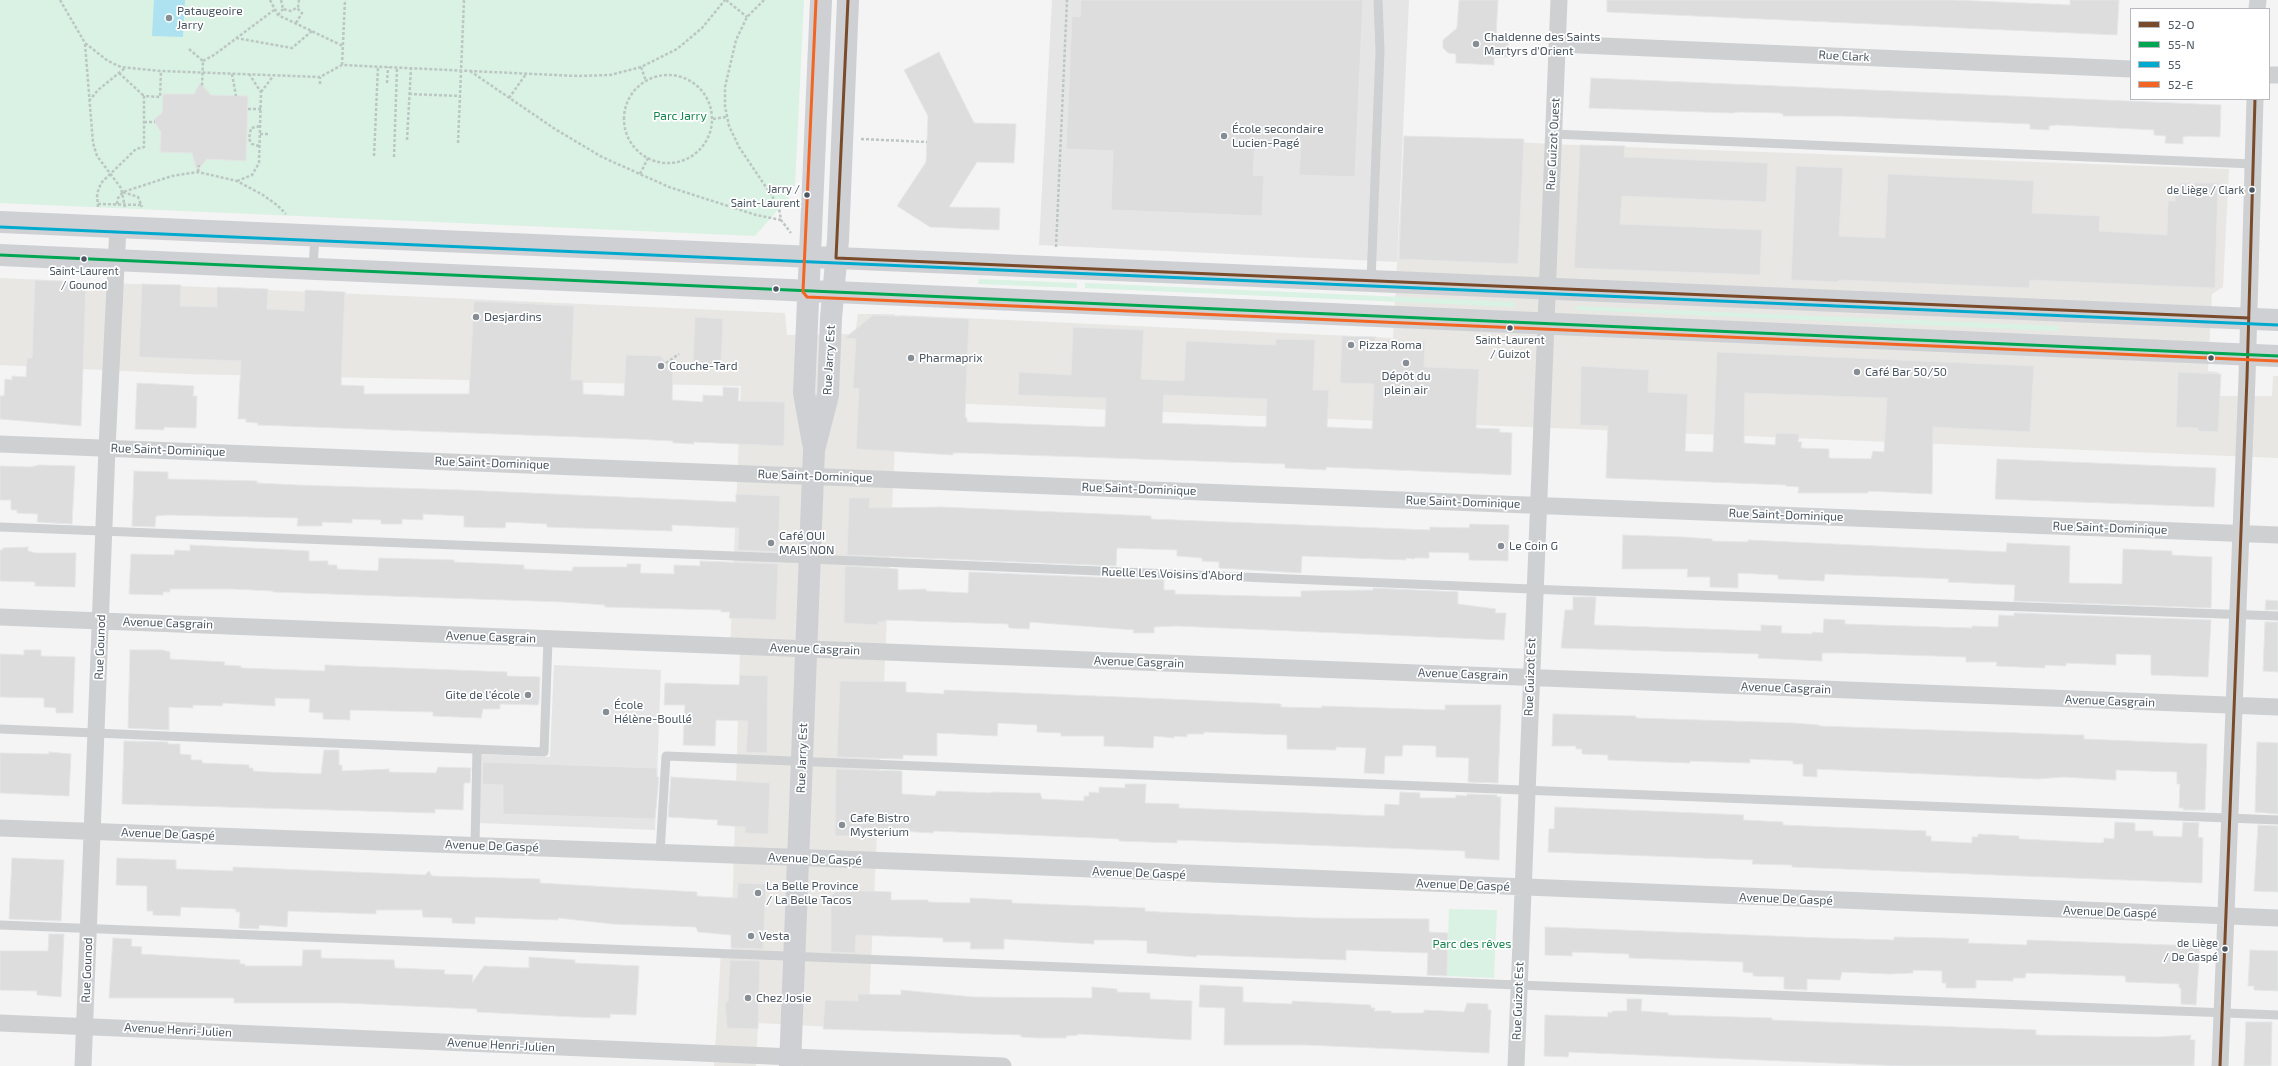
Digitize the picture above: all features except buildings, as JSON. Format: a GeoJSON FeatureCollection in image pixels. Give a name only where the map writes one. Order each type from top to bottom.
{"type":"FeatureCollection","features":[{"type":"Feature","properties":{"kind":"main road","name":"Rue Jarry Est"},"geometry":{"type":"LineString","coordinates":[[814,450],[804,393],[821,0]]}},
{"type":"Feature","properties":{"kind":"main road","name":"Rue Jarry Est"},"geometry":{"type":"LineString","coordinates":[[790,1062],[814,450],[828,395],[848,0]]}},
{"type":"Feature","properties":{"kind":"main road"},"geometry":{"type":"LineString","coordinates":[[0,222],[122,219],[314,236],[2278,320]]}},
{"type":"Feature","properties":{"kind":"main road"},"geometry":{"type":"LineString","coordinates":[[0,255],[2278,356]]}},
{"type":"Feature","properties":{"kind":"street","name":"Rue Guizot Ouest"},"geometry":{"type":"LineString","coordinates":[[1546,288],[1559,0]]}},
{"type":"Feature","properties":{"kind":"street","name":"Rue Clark"},"geometry":{"type":"LineString","coordinates":[[1557,44],[2130,69]]}},
{"type":"Feature","properties":{"kind":"street"},"geometry":{"type":"LineString","coordinates":[[2220,1066],[2249,318],[2255,100]]}},
{"type":"Feature","properties":{"kind":"street","name":"Rue Gounod"},"geometry":{"type":"LineString","coordinates":[[83,1066],[101,620],[103,531],[116,260],[122,219]]}},
{"type":"Feature","properties":{"kind":"street","name":"Rue Guizot Est"},"geometry":{"type":"LineString","coordinates":[[1516,1066],[1546,288]]}},
{"type":"Feature","properties":{"kind":"street","name":"Rue Saint-Dominique"},"geometry":{"type":"LineString","coordinates":[[0,444],[813,475],[2278,535]]}},
{"type":"Feature","properties":{"kind":"street","name":"Avenue Casgrain"},"geometry":{"type":"LineString","coordinates":[[0,617],[2278,707]]}},
{"type":"Feature","properties":{"kind":"street","name":"Avenue De Gaspé"},"geometry":{"type":"LineString","coordinates":[[0,828],[660,852],[2278,918]]}},
{"type":"Feature","properties":{"kind":"street","name":"Avenue Henri-Julien"},"geometry":{"type":"LineString","coordinates":[[0,1023],[790,1062],[1003,1066]]}},
{"type":"Feature","properties":{"kind":"lane"},"geometry":{"type":"LineString","coordinates":[[1371,281],[1380,51],[1378,0]]}},
{"type":"Feature","properties":{"kind":"lane"},"geometry":{"type":"LineString","coordinates":[[1553,134],[2253,164]]}},
{"type":"Feature","properties":{"kind":"lane"},"geometry":{"type":"LineString","coordinates":[[313,268],[314,236]]}},
{"type":"Feature","properties":{"kind":"lane","name":"Ruelle Les Voisins d’Abord"},"geometry":{"type":"LineString","coordinates":[[0,527],[810,558],[1534,590],[2278,616]]}},
{"type":"Feature","properties":{"kind":"lane"},"geometry":{"type":"LineString","coordinates":[[0,729],[544,752],[548,639]]}},
{"type":"Feature","properties":{"kind":"lane"},"geometry":{"type":"LineString","coordinates":[[475,845],[477,749]]}},
{"type":"Feature","properties":{"kind":"lane"},"geometry":{"type":"LineString","coordinates":[[660,852],[666,756],[2278,820]]}},
{"type":"Feature","properties":{"kind":"lane"},"geometry":{"type":"LineString","coordinates":[[0,925],[2278,1015]]}},
{"type":"Feature","properties":{"kind":"path"},"geometry":{"type":"LineString","coordinates":[[60,0],[85,43],[108,61],[125,68],[203,73],[320,77],[342,65],[577,76],[610,75],[641,67],[667,55],[691,38],[717,12],[725,0],[747,17]]}},
{"type":"Feature","properties":{"kind":"path"},"geometry":{"type":"LineString","coordinates":[[270,0],[278,15],[343,46]]}},
{"type":"Feature","properties":{"kind":"path"},"geometry":{"type":"LineString","coordinates":[[278,15],[283,8],[281,0]]}},
{"type":"Feature","properties":{"kind":"path"},"geometry":{"type":"LineString","coordinates":[[283,8],[291,11],[297,8],[300,0]]}},
{"type":"Feature","properties":{"kind":"path"},"geometry":{"type":"LineString","coordinates":[[342,65],[345,0]]}},
{"type":"Feature","properties":{"kind":"path"},"geometry":{"type":"LineString","coordinates":[[458,143],[464,0]]}},
{"type":"Feature","properties":{"kind":"path"},"geometry":{"type":"LineString","coordinates":[[764,0],[747,17],[736,40],[729,63],[724,98],[726,117],[739,147],[779,208],[781,220],[795,238]]}},
{"type":"Feature","properties":{"kind":"path"},"geometry":{"type":"LineString","coordinates":[[1056,252],[1067,0]]}},
{"type":"Feature","properties":{"kind":"path"},"geometry":{"type":"LineString","coordinates":[[296,24],[302,13],[297,8]]}},
{"type":"Feature","properties":{"kind":"path"},"geometry":{"type":"LineString","coordinates":[[203,61],[274,10]]}},
{"type":"Feature","properties":{"kind":"path"},"geometry":{"type":"LineString","coordinates":[[236,38],[292,48],[312,31]]}},
{"type":"Feature","properties":{"kind":"path"},"geometry":{"type":"LineString","coordinates":[[85,43],[92,143],[98,156],[112,173],[123,192],[125,205],[122,219]]}},
{"type":"Feature","properties":{"kind":"path"},"geometry":{"type":"LineString","coordinates":[[189,50],[203,61]]}},
{"type":"Feature","properties":{"kind":"path"},"geometry":{"type":"LineString","coordinates":[[202,87],[203,61]]}},
{"type":"Feature","properties":{"kind":"path"},"geometry":{"type":"LineString","coordinates":[[374,156],[378,67]]}},
{"type":"Feature","properties":{"kind":"path"},"geometry":{"type":"LineString","coordinates":[[388,67],[388,83]]}},
{"type":"Feature","properties":{"kind":"path"},"geometry":{"type":"LineString","coordinates":[[641,67],[646,81]]}},
{"type":"Feature","properties":{"kind":"path"},"geometry":{"type":"LineString","coordinates":[[89,101],[98,90],[125,68]]}},
{"type":"Feature","properties":{"kind":"path"},"geometry":{"type":"LineString","coordinates":[[394,157],[397,68]]}},
{"type":"Feature","properties":{"kind":"path"},"geometry":{"type":"LineString","coordinates":[[407,140],[411,68]]}},
{"type":"Feature","properties":{"kind":"path"},"geometry":{"type":"LineString","coordinates":[[119,73],[144,96],[160,97],[161,71]]}},
{"type":"Feature","properties":{"kind":"path"},"geometry":{"type":"LineString","coordinates":[[470,71],[555,129],[596,153],[669,187],[756,215],[781,220]]}},
{"type":"Feature","properties":{"kind":"path"},"geometry":{"type":"LineString","coordinates":[[232,74],[236,96]]}},
{"type":"Feature","properties":{"kind":"path"},"geometry":{"type":"LineString","coordinates":[[237,181],[247,178],[254,173],[259,163],[261,92],[249,74]]}},
{"type":"Feature","properties":{"kind":"path"},"geometry":{"type":"LineString","coordinates":[[509,98],[527,74]]}},
{"type":"Feature","properties":{"kind":"path"},"geometry":{"type":"LineString","coordinates":[[261,92],[274,75]]}},
{"type":"Feature","properties":{"kind":"path"},"geometry":{"type":"LineString","coordinates":[[668,75],[691,81],[707,97],[713,119],[707,141],[691,157],[670,163],[648,158],[638,152],[631,142],[624,120],[630,98],[646,81],[668,75]]}},
{"type":"Feature","properties":{"kind":"path"},"geometry":{"type":"LineString","coordinates":[[320,77],[320,84]]}},
{"type":"Feature","properties":{"kind":"path"},"geometry":{"type":"LineString","coordinates":[[409,94],[461,96]]}},
{"type":"Feature","properties":{"kind":"path"},"geometry":{"type":"LineString","coordinates":[[436,95],[436,100]]}},
{"type":"Feature","properties":{"kind":"path"},"geometry":{"type":"LineString","coordinates":[[99,210],[98,187],[136,149],[144,147],[144,96]]}},
{"type":"Feature","properties":{"kind":"path"},"geometry":{"type":"LineString","coordinates":[[248,109],[261,109]]}},
{"type":"Feature","properties":{"kind":"path"},"geometry":{"type":"LineString","coordinates":[[713,119],[726,117]]}},
{"type":"Feature","properties":{"kind":"path"},"geometry":{"type":"LineString","coordinates":[[144,122],[155,122]]}},
{"type":"Feature","properties":{"kind":"path"},"geometry":{"type":"LineString","coordinates":[[259,146],[252,144],[248,136],[251,128],[260,126]]}},
{"type":"Feature","properties":{"kind":"path"},"geometry":{"type":"LineString","coordinates":[[260,134],[269,134]]}},
{"type":"Feature","properties":{"kind":"path"},"geometry":{"type":"LineString","coordinates":[[857,138],[927,142]]}},
{"type":"Feature","properties":{"kind":"path"},"geometry":{"type":"LineString","coordinates":[[640,174],[648,158]]}},
{"type":"Feature","properties":{"kind":"path"},"geometry":{"type":"LineString","coordinates":[[198,165],[198,172]]}},
{"type":"Feature","properties":{"kind":"path"},"geometry":{"type":"LineString","coordinates":[[117,204],[118,198],[123,192],[181,173],[198,172],[237,181],[277,205],[287,218]]}},
{"type":"Feature","properties":{"kind":"path"},"geometry":{"type":"LineString","coordinates":[[123,192],[138,197],[142,206],[141,212]]}},
{"type":"Feature","properties":{"kind":"path"},"geometry":{"type":"LineString","coordinates":[[98,204],[142,206]]}},
{"type":"Feature","properties":{"kind":"path"},"geometry":{"type":"LineString","coordinates":[[666,363],[680,354]]}},
{"type":"Feature","properties":{"kind":"shaded area","name":"École secondaire Lucien-Pagé"},"geometry":{"type":"Polygon","coordinates":[[[1052,0],[1409,0],[1397,262],[1039,245],[1052,0]]]}},
{"type":"Feature","properties":{"kind":"shaded area"},"geometry":{"type":"Polygon","coordinates":[[[1404,136],[1572,145],[2229,169],[2223,287],[2212,294],[2208,371],[2218,372],[2218,396],[2272,396],[2273,376],[2278,376],[2278,458],[897,401],[868,1029],[758,1023],[756,1066],[714,1066],[721,951],[731,951],[740,651],[730,651],[741,386],[185,374],[0,365],[0,278],[785,313],[787,335],[855,334],[858,314],[895,314],[896,390],[900,315],[1393,338],[1404,136]]]}},
{"type":"Feature","properties":{"kind":"shaded area","name":"École Hélène-Boullé"},"geometry":{"type":"Polygon","coordinates":[[[554,665],[661,670],[655,830],[479,823],[480,754],[550,757],[554,665]]]}},
{"type":"Feature","properties":{"kind":"green space","name":"Parc Jarry"},"geometry":{"type":"Polygon","coordinates":[[[0,0],[804,0],[795,186],[790,185],[789,197],[755,236],[0,203],[0,0]]]}},
{"type":"Feature","properties":{"kind":"green space"},"geometry":{"type":"Polygon","coordinates":[[[979,279],[1077,283],[1077,288],[978,284],[979,279]]]}},
{"type":"Feature","properties":{"kind":"green space"},"geometry":{"type":"Polygon","coordinates":[[[1085,283],[1515,302],[1514,307],[1085,288],[1085,283]]]}},
{"type":"Feature","properties":{"kind":"green space"},"geometry":{"type":"Polygon","coordinates":[[[1576,306],[2059,326],[2058,331],[1576,310],[1576,306]]]}},
{"type":"Feature","properties":{"kind":"green space","name":"Parc des rêves"},"geometry":{"type":"Polygon","coordinates":[[[1449,909],[1497,910],[1494,978],[1447,976],[1449,909]]]}},
{"type":"Feature","properties":{"kind":"water","name":"Pataugeoire Jarry"},"geometry":{"type":"Polygon","coordinates":[[[154,0],[185,0],[183,37],[152,36],[154,0]]]}},
{"type":"Feature","properties":{"kind":"transit line","name":"52-E"},"geometry":{"type":"LineString","coordinates":[[816,0],[803,292],[807,297],[2278,361]]}},
{"type":"Feature","properties":{"kind":"transit line","name":"52-O"},"geometry":{"type":"LineString","coordinates":[[848,0],[836,258],[2249,318]]}},
{"type":"Feature","properties":{"kind":"transit line","name":"52-O"},"geometry":{"type":"LineString","coordinates":[[2220,1066],[2247,378],[2255,100]]}},
{"type":"Feature","properties":{"kind":"transit line","name":"55"},"geometry":{"type":"LineString","coordinates":[[0,227],[2278,325]]}},
{"type":"Feature","properties":{"kind":"transit line","name":"55-N"},"geometry":{"type":"LineString","coordinates":[[0,255],[2278,356]]}},
{"type":"Feature","properties":{"kind":"place","name":"Pataugeoire Jarry"},"geometry":{"type":"Point","coordinates":[169,18]}},
{"type":"Feature","properties":{"kind":"place","name":"Chaldenne des Saints Martyrs d'Orient"},"geometry":{"type":"Point","coordinates":[1476,44]}},
{"type":"Feature","properties":{"kind":"place","name":"École secondaire Lucien-Pagé"},"geometry":{"type":"Point","coordinates":[1224,136]}},
{"type":"Feature","properties":{"kind":"place","name":"de Liège / Clark"},"geometry":{"type":"Point","coordinates":[2252,190]}},
{"type":"Feature","properties":{"kind":"place","name":"Jarry / Saint-Laurent"},"geometry":{"type":"Point","coordinates":[807,195]}},
{"type":"Feature","properties":{"kind":"place","name":"Saint-Laurent / Gounod"},"geometry":{"type":"Point","coordinates":[84,259]}},
{"type":"Feature","properties":{"kind":"place","name":"Desjardins"},"geometry":{"type":"Point","coordinates":[476,317]}},
{"type":"Feature","properties":{"kind":"place","name":"Saint-Laurent / Guizot"},"geometry":{"type":"Point","coordinates":[1510,328]}},
{"type":"Feature","properties":{"kind":"place","name":"Pizza Roma"},"geometry":{"type":"Point","coordinates":[1351,345]}},
{"type":"Feature","properties":{"kind":"place","name":"Pharmaprix"},"geometry":{"type":"Point","coordinates":[911,358]}},
{"type":"Feature","properties":{"kind":"place","name":"Dépôt du plein air"},"geometry":{"type":"Point","coordinates":[1406,363]}},
{"type":"Feature","properties":{"kind":"place","name":"Couche-Tard"},"geometry":{"type":"Point","coordinates":[661,366]}},
{"type":"Feature","properties":{"kind":"place","name":"Café Bar 50/50"},"geometry":{"type":"Point","coordinates":[1857,372]}},
{"type":"Feature","properties":{"kind":"place","name":"Café OUI MAIS NON"},"geometry":{"type":"Point","coordinates":[771,543]}},
{"type":"Feature","properties":{"kind":"place","name":"Le Coin G"},"geometry":{"type":"Point","coordinates":[1501,546]}},
{"type":"Feature","properties":{"kind":"place","name":"Gite de l'école"},"geometry":{"type":"Point","coordinates":[528,695]}},
{"type":"Feature","properties":{"kind":"place","name":"École Hélène-Boullé"},"geometry":{"type":"Point","coordinates":[606,712]}},
{"type":"Feature","properties":{"kind":"place","name":"Cafe Bistro Mysterium"},"geometry":{"type":"Point","coordinates":[842,825]}},
{"type":"Feature","properties":{"kind":"place","name":"La Belle Province / La Belle Tacos"},"geometry":{"type":"Point","coordinates":[758,893]}},
{"type":"Feature","properties":{"kind":"place","name":"Vesta"},"geometry":{"type":"Point","coordinates":[751,936]}},
{"type":"Feature","properties":{"kind":"place","name":"de Liège / De Gaspé"},"geometry":{"type":"Point","coordinates":[2225,949]}},
{"type":"Feature","properties":{"kind":"place","name":"Chez Josie"},"geometry":{"type":"Point","coordinates":[748,998]}}]}
